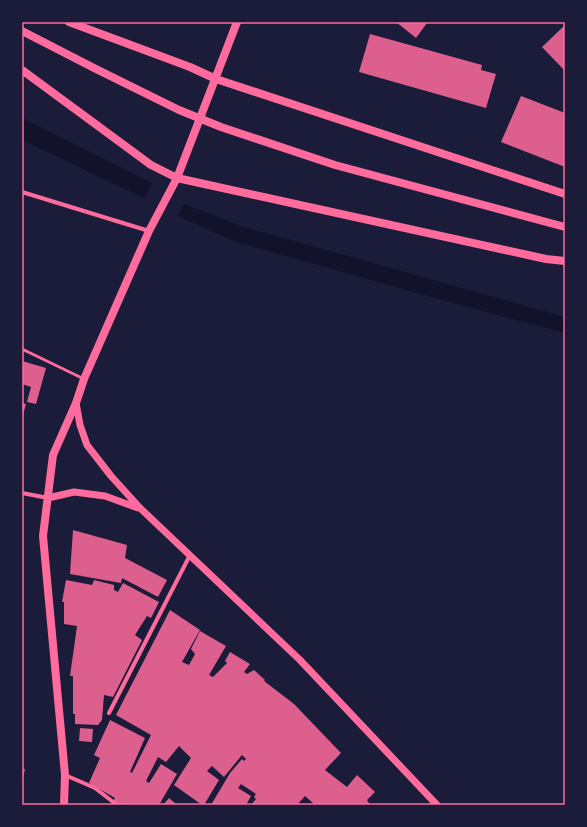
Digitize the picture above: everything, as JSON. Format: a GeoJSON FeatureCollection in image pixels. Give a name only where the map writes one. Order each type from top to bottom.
{"type":"FeatureCollection","features":[{"type":"Feature","properties":{"kind":"main road"},"geometry":{"type":"LineString","coordinates":[[69,22],[190,67],[216,79],[565,194]]}},
{"type":"Feature","properties":{"kind":"main road"},"geometry":{"type":"LineString","coordinates":[[64,805],[64,774],[43,536],[53,455],[76,403],[84,378],[149,232],[177,178],[237,22]]}},
{"type":"Feature","properties":{"kind":"main road"},"geometry":{"type":"LineString","coordinates":[[22,31],[179,110],[221,127],[335,165],[565,227]]}},
{"type":"Feature","properties":{"kind":"main road"},"geometry":{"type":"LineString","coordinates":[[22,70],[151,165],[177,178],[546,259],[565,261]]}},
{"type":"Feature","properties":{"kind":"street"},"geometry":{"type":"LineString","coordinates":[[22,192],[149,232]]}},
{"type":"Feature","properties":{"kind":"street"},"geometry":{"type":"LineString","coordinates":[[76,403],[80,424],[88,445],[111,476],[140,508],[300,660],[437,805]]}},
{"type":"Feature","properties":{"kind":"street"},"geometry":{"type":"LineString","coordinates":[[22,493],[48,498],[74,492],[98,495],[140,508]]}},
{"type":"Feature","properties":{"kind":"street"},"geometry":{"type":"LineString","coordinates":[[109,713],[190,555]]}},
{"type":"Feature","properties":{"kind":"street"},"geometry":{"type":"LineString","coordinates":[[64,774],[95,788],[116,805]]}},
{"type":"Feature","properties":{"kind":"lane"},"geometry":{"type":"LineString","coordinates":[[22,349],[84,378]]}},
{"type":"Feature","properties":{"kind":"shaded area"},"geometry":{"type":"Polygon","coordinates":[[[22,118],[152,183],[144,198],[22,140],[22,118]]]}},
{"type":"Feature","properties":{"kind":"shaded area"},"geometry":{"type":"Polygon","coordinates":[[[184,204],[241,226],[565,317],[565,333],[236,242],[178,216],[184,204]]]}},
{"type":"Feature","properties":{"kind":"building"},"geometry":{"type":"Polygon","coordinates":[[[396,22],[426,22],[427,23],[416,38],[396,22]]]}},
{"type":"Feature","properties":{"kind":"building"},"geometry":{"type":"Polygon","coordinates":[[[565,25],[565,71],[542,47],[565,25]]]}},
{"type":"Feature","properties":{"kind":"building"},"geometry":{"type":"Polygon","coordinates":[[[370,34],[482,65],[481,70],[496,74],[486,108],[359,72],[370,34]]]}},
{"type":"Feature","properties":{"kind":"building"},"geometry":{"type":"Polygon","coordinates":[[[521,96],[565,113],[565,167],[501,142],[521,96]]]}},
{"type":"Feature","properties":{"kind":"building"},"geometry":{"type":"Polygon","coordinates":[[[22,361],[46,368],[36,404],[27,402],[31,387],[22,384],[22,361]]]}},
{"type":"Feature","properties":{"kind":"building"},"geometry":{"type":"Polygon","coordinates":[[[22,403],[26,404],[23,415],[22,415],[22,403]]]}},
{"type":"Feature","properties":{"kind":"building"},"geometry":{"type":"Polygon","coordinates":[[[73,530],[127,545],[125,558],[167,580],[158,597],[122,578],[121,583],[70,574],[73,530]]]}},
{"type":"Feature","properties":{"kind":"building"},"geometry":{"type":"Polygon","coordinates":[[[66,580],[92,585],[94,580],[114,585],[114,590],[118,592],[123,583],[159,602],[151,618],[147,616],[135,635],[142,640],[113,697],[104,695],[102,720],[98,725],[75,724],[75,714],[73,714],[73,676],[70,676],[77,626],[64,624],[64,602],[62,602],[66,580]]]}},
{"type":"Feature","properties":{"kind":"building"},"geometry":{"type":"Polygon","coordinates":[[[170,610],[200,630],[182,662],[189,665],[195,654],[191,649],[200,631],[226,646],[209,675],[213,677],[227,663],[225,661],[230,652],[250,664],[244,672],[247,674],[254,670],[265,680],[264,681],[294,704],[341,753],[325,770],[347,787],[357,775],[375,792],[367,800],[370,805],[315,805],[305,796],[297,805],[251,805],[256,799],[254,797],[256,794],[241,784],[238,788],[251,796],[246,805],[211,805],[230,773],[242,759],[244,761],[246,759],[242,755],[224,777],[212,766],[207,771],[219,780],[204,805],[202,805],[174,785],[191,758],[179,746],[166,762],[158,757],[146,781],[149,783],[161,764],[177,774],[159,805],[120,805],[113,801],[115,798],[89,783],[100,758],[94,755],[110,720],[145,738],[130,772],[132,773],[151,735],[116,715],[170,610]]]}},
{"type":"Feature","properties":{"kind":"building"},"geometry":{"type":"Polygon","coordinates":[[[80,728],[93,729],[92,742],[79,741],[80,728]]]}},
{"type":"Feature","properties":{"kind":"building"},"geometry":{"type":"Polygon","coordinates":[[[22,769],[25,769],[23,778],[22,778],[22,769]]]}},
{"type":"Feature","properties":{"kind":"building"},"geometry":{"type":"Polygon","coordinates":[[[169,798],[177,805],[163,805],[169,798]]]}}]}
